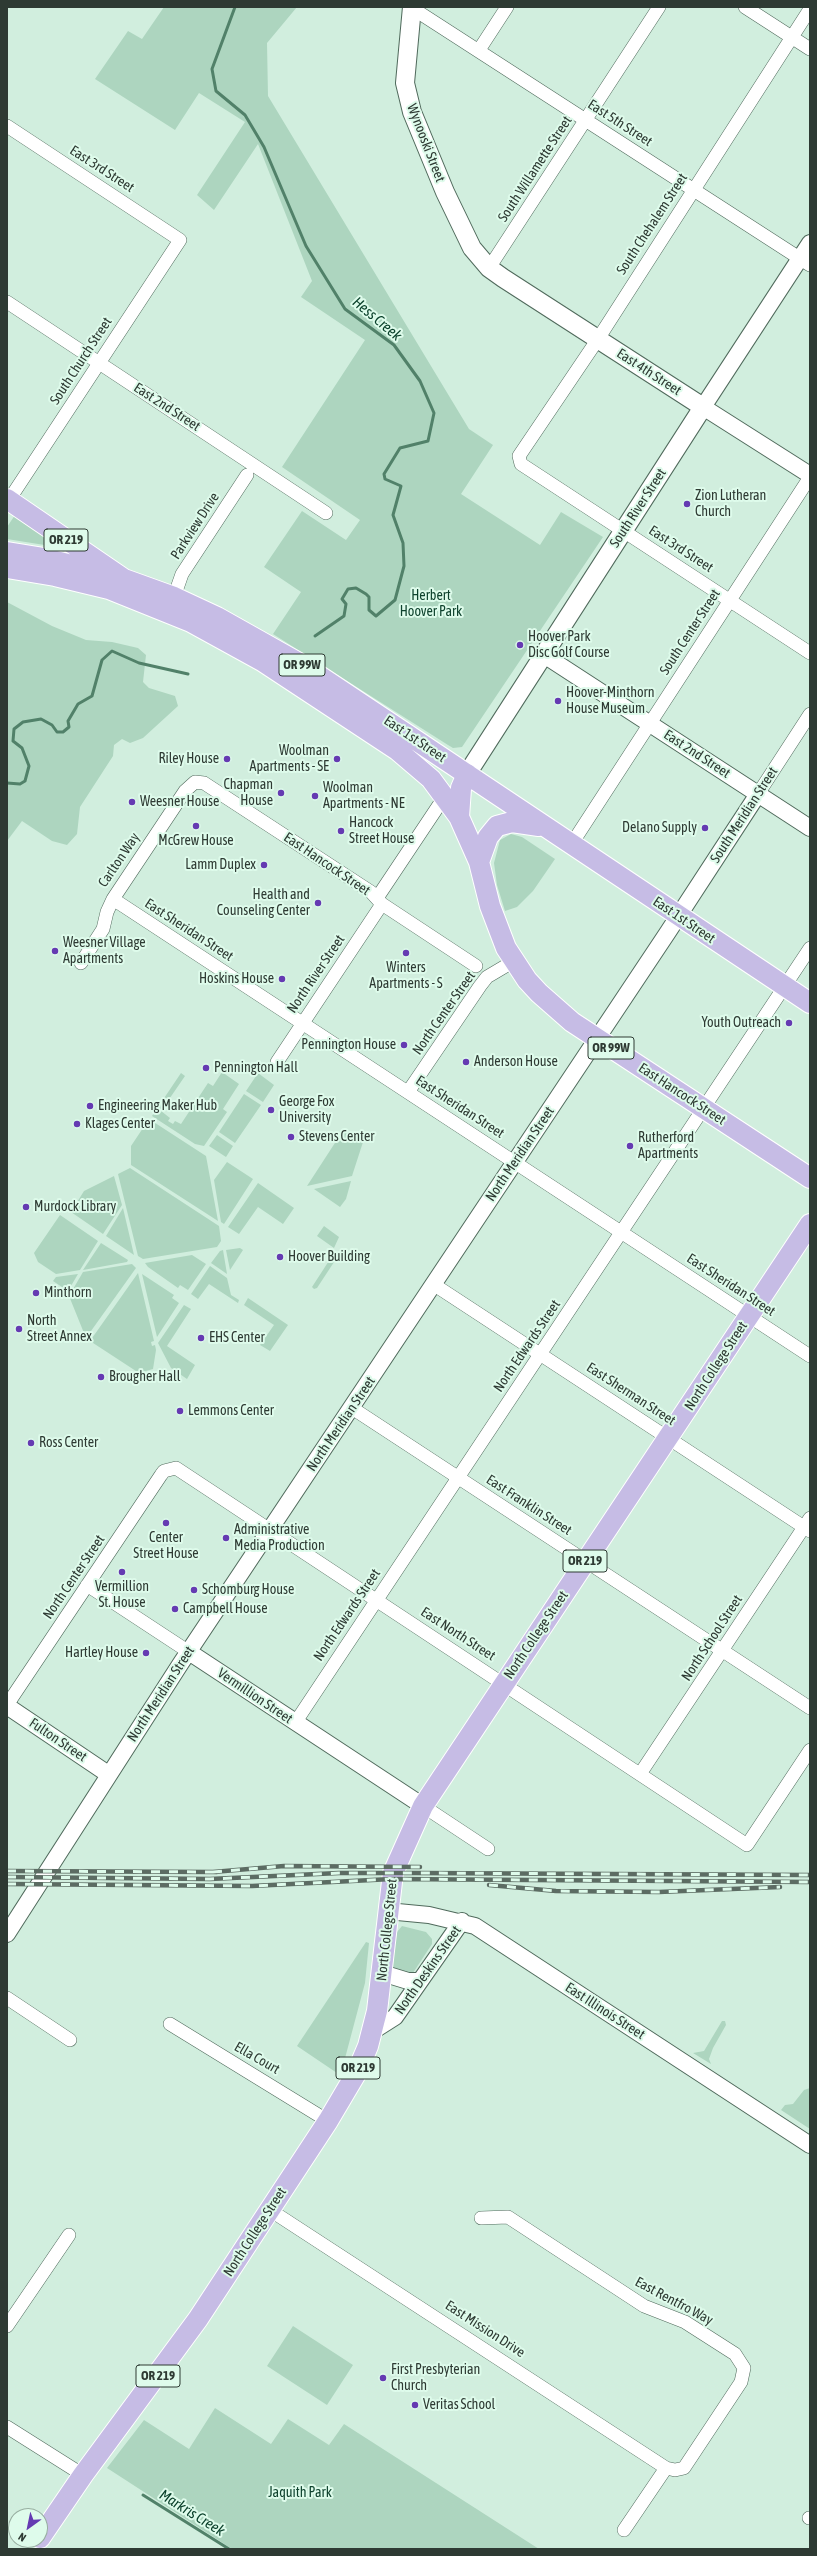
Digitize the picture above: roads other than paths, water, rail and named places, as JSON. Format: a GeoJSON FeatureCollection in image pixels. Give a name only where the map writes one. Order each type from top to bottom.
{"type":"FeatureCollection","features":[{"type":"Feature","properties":{"kind":"main road","name":"Wynooski Street"},"geometry":{"type":"LineString","coordinates":[[412,8],[405,83],[412,112],[456,218],[472,248],[489,268]]}},
{"type":"Feature","properties":{"kind":"main road","name":"East 4th Street"},"geometry":{"type":"LineString","coordinates":[[489,268],[703,406]]}},
{"type":"Feature","properties":{"kind":"main road","name":"South River Street"},"geometry":{"type":"LineString","coordinates":[[467,774],[703,406]]}},
{"type":"Feature","properties":{"kind":"main road","name":"East 1st Street"},"geometry":{"type":"LineString","coordinates":[[8,500],[116,584],[162,609],[212,632],[262,661],[416,764],[445,796],[459,817],[479,862]]}},
{"type":"Feature","properties":{"kind":"main road","name":"OR 99W"},"geometry":{"type":"LineString","coordinates":[[7,552],[84,567],[116,584]]}},
{"type":"Feature","properties":{"kind":"main road","name":"OR 99W"},"geometry":{"type":"LineString","coordinates":[[7,568],[116,584]]}},
{"type":"Feature","properties":{"kind":"main road","name":"East 1st Street"},"geometry":{"type":"LineString","coordinates":[[116,584],[174,597],[243,630],[285,655],[467,774],[544,827],[810,1003]]}},
{"type":"Feature","properties":{"kind":"main road"},"geometry":{"type":"LineString","coordinates":[[397,750],[431,762],[457,775],[467,774],[461,788],[459,817]]}},
{"type":"Feature","properties":{"kind":"main road"},"geometry":{"type":"LineString","coordinates":[[479,862],[488,837],[497,826],[512,822],[544,827]]}},
{"type":"Feature","properties":{"kind":"main road","name":"East Hancock Street"},"geometry":{"type":"LineString","coordinates":[[479,862],[490,906],[501,935],[514,961],[527,980],[548,1002],[598,1039],[810,1178]]}},
{"type":"Feature","properties":{"kind":"main road","name":"North College Street"},"geometry":{"type":"LineString","coordinates":[[48,2527],[83,2475],[162,2370],[270,2210],[328,2121],[357,2072],[373,2031],[382,1973],[387,1912],[393,1873],[423,1806],[810,1224]]}},
{"type":"Feature","properties":{"kind":"street"},"geometry":{"type":"LineString","coordinates":[[479,50],[507,7]]}},
{"type":"Feature","properties":{"kind":"street","name":"South Willamette Street"},"geometry":{"type":"LineString","coordinates":[[489,268],[659,7]]}},
{"type":"Feature","properties":{"kind":"street"},"geometry":{"type":"LineString","coordinates":[[745,7],[810,49]]}},
{"type":"Feature","properties":{"kind":"street","name":"East 5th Street"},"geometry":{"type":"LineString","coordinates":[[412,8],[805,262]]}},
{"type":"Feature","properties":{"kind":"street","name":"South Chehalem Street"},"geometry":{"type":"LineString","coordinates":[[519,456],[598,338],[810,8]]}},
{"type":"Feature","properties":{"kind":"street","name":"East 3rd Street"},"geometry":{"type":"LineString","coordinates":[[7,126],[180,240]]}},
{"type":"Feature","properties":{"kind":"street","name":"South Church Street"},"geometry":{"type":"LineString","coordinates":[[8,500],[180,240]]}},
{"type":"Feature","properties":{"kind":"street","name":"South River Street"},"geometry":{"type":"LineString","coordinates":[[703,406],[805,262],[810,243]]}},
{"type":"Feature","properties":{"kind":"street","name":"East 2nd Street"},"geometry":{"type":"LineString","coordinates":[[7,302],[326,513]]}},
{"type":"Feature","properties":{"kind":"street","name":"East 4th Street"},"geometry":{"type":"LineString","coordinates":[[703,406],[810,476]]}},
{"type":"Feature","properties":{"kind":"street","name":"East 3rd Street"},"geometry":{"type":"LineString","coordinates":[[519,456],[521,464],[810,653]]}},
{"type":"Feature","properties":{"kind":"street","name":"Parkview Drive"},"geometry":{"type":"LineString","coordinates":[[174,597],[182,574],[247,475]]}},
{"type":"Feature","properties":{"kind":"street","name":"South Center Street"},"geometry":{"type":"LineString","coordinates":[[571,845],[810,476]]}},
{"type":"Feature","properties":{"kind":"street","name":"East 2nd Street"},"geometry":{"type":"LineString","coordinates":[[544,655],[810,828]]}},
{"type":"Feature","properties":{"kind":"street","name":"South Meridian Street"},"geometry":{"type":"LineString","coordinates":[[679,916],[810,714]]}},
{"type":"Feature","properties":{"kind":"street","name":"Carlton Way"},"geometry":{"type":"LineString","coordinates":[[81,963],[103,929],[112,899],[185,791],[195,782]]}},
{"type":"Feature","properties":{"kind":"street","name":"East Hancock Street"},"geometry":{"type":"LineString","coordinates":[[195,782],[204,783],[366,888],[380,901],[476,966]]}},
{"type":"Feature","properties":{"kind":"street","name":"North River Street"},"geometry":{"type":"LineString","coordinates":[[277,1062],[445,796]]}},
{"type":"Feature","properties":{"kind":"street","name":"East Sheridan Street"},"geometry":{"type":"LineString","coordinates":[[112,899],[810,1356]]}},
{"type":"Feature","properties":{"kind":"street","name":"North Meridian Street"},"geometry":{"type":"LineString","coordinates":[[7,1934],[108,1774],[679,916]]}},
{"type":"Feature","properties":{"kind":"street","name":"North Edwards Street"},"geometry":{"type":"LineString","coordinates":[[295,1723],[810,948]]}},
{"type":"Feature","properties":{"kind":"street","name":"North Center Street"},"geometry":{"type":"LineString","coordinates":[[408,1092],[487,977],[514,961]]}},
{"type":"Feature","properties":{"kind":"street","name":"East Sherman Street"},"geometry":{"type":"LineString","coordinates":[[434,1284],[668,1438],[808,1526]]}},
{"type":"Feature","properties":{"kind":"street","name":"East Franklin Street"},"geometry":{"type":"LineString","coordinates":[[352,1408],[810,1708]]}},
{"type":"Feature","properties":{"kind":"street","name":"North Center Street"},"geometry":{"type":"LineString","coordinates":[[7,1705],[161,1475],[169,1469]]}},
{"type":"Feature","properties":{"kind":"street","name":"East North Street"},"geometry":{"type":"LineString","coordinates":[[169,1469],[181,1470],[747,1845],[810,1750]]}},
{"type":"Feature","properties":{"kind":"street","name":"North School Street"},"geometry":{"type":"LineString","coordinates":[[640,1774],[808,1526]]}},
{"type":"Feature","properties":{"kind":"street","name":"Vermillion Street"},"geometry":{"type":"LineString","coordinates":[[87,1585],[423,1806]]}},
{"type":"Feature","properties":{"kind":"street","name":"Fulton Street"},"geometry":{"type":"LineString","coordinates":[[7,1705],[108,1774]]}},
{"type":"Feature","properties":{"kind":"street"},"geometry":{"type":"LineString","coordinates":[[423,1806],[488,1849]]}},
{"type":"Feature","properties":{"kind":"street","name":"East Illinois Street"},"geometry":{"type":"LineString","coordinates":[[387,1912],[429,1915],[462,1921],[483,1930],[810,2145]]}},
{"type":"Feature","properties":{"kind":"street","name":"North Deskins Street"},"geometry":{"type":"LineString","coordinates":[[373,2031],[395,2017],[462,1921]]}},
{"type":"Feature","properties":{"kind":"street"},"geometry":{"type":"LineString","coordinates":[[382,1973],[408,1981],[420,1981]]}},
{"type":"Feature","properties":{"kind":"street"},"geometry":{"type":"LineString","coordinates":[[7,1998],[70,2040]]}},
{"type":"Feature","properties":{"kind":"street","name":"Ella Court"},"geometry":{"type":"LineString","coordinates":[[170,2024],[328,2121]]}},
{"type":"Feature","properties":{"kind":"street","name":"East Mission Drive"},"geometry":{"type":"LineString","coordinates":[[270,2210],[666,2468]]}},
{"type":"Feature","properties":{"kind":"street","name":"East Rentfro Way"},"geometry":{"type":"LineString","coordinates":[[481,2218],[508,2217],[644,2306],[685,2322],[735,2354],[744,2368],[741,2382],[684,2468],[675,2470],[666,2468]]}},
{"type":"Feature","properties":{"kind":"street"},"geometry":{"type":"LineString","coordinates":[[7,2326],[69,2235]]}},
{"type":"Feature","properties":{"kind":"street"},"geometry":{"type":"LineString","coordinates":[[7,2427],[83,2475]]}},
{"type":"Feature","properties":{"kind":"street"},"geometry":{"type":"LineString","coordinates":[[624,2530],[666,2468]]}},
{"type":"Feature","properties":{"kind":"waterway","name":"Hess Creek"},"geometry":{"type":"LineString","coordinates":[[235,7],[212,69],[216,91],[245,115],[264,147],[306,246],[345,309],[394,345],[420,381],[434,413],[428,441],[400,448],[384,474],[385,479],[401,486],[393,515],[403,543],[404,566],[395,600],[376,616],[369,610],[369,597],[366,594],[356,588],[348,589],[342,599],[346,604],[344,616],[315,636]]}},
{"type":"Feature","properties":{"kind":"waterway","name":"Hess Creek"},"geometry":{"type":"LineString","coordinates":[[7,783],[20,784],[25,781],[29,766],[22,748],[13,741],[14,729],[23,722],[41,719],[52,725],[57,732],[63,732],[69,727],[68,721],[78,704],[92,696],[102,660],[112,651],[139,663],[188,674]]}},
{"type":"Feature","properties":{"kind":"waterway","name":"Markris Creek"},"geometry":{"type":"LineString","coordinates":[[143,2495],[229,2549]]}},
{"type":"Feature","properties":{"kind":"railway"},"geometry":{"type":"LineString","coordinates":[[213,1872],[284,1866],[420,1867]]}},
{"type":"Feature","properties":{"kind":"railway"},"geometry":{"type":"LineString","coordinates":[[7,1871],[217,1872]]}},
{"type":"Feature","properties":{"kind":"railway"},"geometry":{"type":"LineString","coordinates":[[7,1877],[210,1879],[339,1873],[810,1875]]}},
{"type":"Feature","properties":{"kind":"railway"},"geometry":{"type":"LineString","coordinates":[[7,1884],[252,1886],[392,1879],[810,1882]]}},
{"type":"Feature","properties":{"kind":"railway"},"geometry":{"type":"LineString","coordinates":[[489,1885],[556,1891],[659,1892],[780,1887]]}},
{"type":"Feature","properties":{"kind":"place","name":"Zion Lutheran Church"},"geometry":{"type":"Point","coordinates":[687,504]}},
{"type":"Feature","properties":{"kind":"place","name":"Hoover Park Disc Golf Course"},"geometry":{"type":"Point","coordinates":[520,645]}},
{"type":"Feature","properties":{"kind":"place","name":"Hoover-Minthorn House Museum"},"geometry":{"type":"Point","coordinates":[558,701]}},
{"type":"Feature","properties":{"kind":"place","name":"Riley House"},"geometry":{"type":"Point","coordinates":[227,759]}},
{"type":"Feature","properties":{"kind":"place","name":"Woolman Apartments - SE"},"geometry":{"type":"Point","coordinates":[337,759]}},
{"type":"Feature","properties":{"kind":"place","name":"Chapman House"},"geometry":{"type":"Point","coordinates":[281,793]}},
{"type":"Feature","properties":{"kind":"place","name":"Woolman Apartments - NE"},"geometry":{"type":"Point","coordinates":[315,796]}},
{"type":"Feature","properties":{"kind":"place","name":"Weesner House"},"geometry":{"type":"Point","coordinates":[132,802]}},
{"type":"Feature","properties":{"kind":"place","name":"McGrew House"},"geometry":{"type":"Point","coordinates":[196,826]}},
{"type":"Feature","properties":{"kind":"place","name":"Delano Supply"},"geometry":{"type":"Point","coordinates":[705,828]}},
{"type":"Feature","properties":{"kind":"place","name":"Hancock Street House"},"geometry":{"type":"Point","coordinates":[341,831]}},
{"type":"Feature","properties":{"kind":"place","name":"Lamm Duplex"},"geometry":{"type":"Point","coordinates":[264,865]}},
{"type":"Feature","properties":{"kind":"place","name":"Health and Counseling Center"},"geometry":{"type":"Point","coordinates":[318,903]}},
{"type":"Feature","properties":{"kind":"place","name":"Weesner Village Apartments"},"geometry":{"type":"Point","coordinates":[55,951]}},
{"type":"Feature","properties":{"kind":"place","name":"Winters Apartments - S"},"geometry":{"type":"Point","coordinates":[406,953]}},
{"type":"Feature","properties":{"kind":"place","name":"Hoskins House"},"geometry":{"type":"Point","coordinates":[282,979]}},
{"type":"Feature","properties":{"kind":"place","name":"Youth Outreach"},"geometry":{"type":"Point","coordinates":[789,1023]}},
{"type":"Feature","properties":{"kind":"place","name":"Pennington House"},"geometry":{"type":"Point","coordinates":[404,1045]}},
{"type":"Feature","properties":{"kind":"place","name":"Anderson House"},"geometry":{"type":"Point","coordinates":[466,1062]}},
{"type":"Feature","properties":{"kind":"place","name":"Pennington Hall"},"geometry":{"type":"Point","coordinates":[206,1068]}},
{"type":"Feature","properties":{"kind":"place","name":"Engineering Maker Hub"},"geometry":{"type":"Point","coordinates":[90,1106]}},
{"type":"Feature","properties":{"kind":"place","name":"George Fox University"},"geometry":{"type":"Point","coordinates":[271,1110]}},
{"type":"Feature","properties":{"kind":"place","name":"Klages Center"},"geometry":{"type":"Point","coordinates":[77,1124]}},
{"type":"Feature","properties":{"kind":"place","name":"Stevens Center"},"geometry":{"type":"Point","coordinates":[291,1137]}},
{"type":"Feature","properties":{"kind":"place","name":"Rutherford Apartments"},"geometry":{"type":"Point","coordinates":[630,1146]}},
{"type":"Feature","properties":{"kind":"place","name":"Murdock Library"},"geometry":{"type":"Point","coordinates":[26,1207]}},
{"type":"Feature","properties":{"kind":"place","name":"Hoover Building"},"geometry":{"type":"Point","coordinates":[280,1257]}},
{"type":"Feature","properties":{"kind":"place","name":"Minthorn"},"geometry":{"type":"Point","coordinates":[36,1293]}},
{"type":"Feature","properties":{"kind":"place","name":"North Street Annex"},"geometry":{"type":"Point","coordinates":[19,1329]}},
{"type":"Feature","properties":{"kind":"place","name":"EHS Center"},"geometry":{"type":"Point","coordinates":[201,1338]}},
{"type":"Feature","properties":{"kind":"place","name":"Brougher Hall"},"geometry":{"type":"Point","coordinates":[101,1377]}},
{"type":"Feature","properties":{"kind":"place","name":"Lemmons Center"},"geometry":{"type":"Point","coordinates":[180,1411]}},
{"type":"Feature","properties":{"kind":"place","name":"Ross Center"},"geometry":{"type":"Point","coordinates":[31,1443]}},
{"type":"Feature","properties":{"kind":"place","name":"Center Street House"},"geometry":{"type":"Point","coordinates":[166,1523]}},
{"type":"Feature","properties":{"kind":"place","name":"Administrative Media Production"},"geometry":{"type":"Point","coordinates":[226,1538]}},
{"type":"Feature","properties":{"kind":"place","name":"Vermillion St. House"},"geometry":{"type":"Point","coordinates":[122,1572]}},
{"type":"Feature","properties":{"kind":"place","name":"Schomburg House"},"geometry":{"type":"Point","coordinates":[194,1590]}},
{"type":"Feature","properties":{"kind":"place","name":"Campbell House"},"geometry":{"type":"Point","coordinates":[175,1609]}},
{"type":"Feature","properties":{"kind":"place","name":"Hartley House"},"geometry":{"type":"Point","coordinates":[146,1653]}},
{"type":"Feature","properties":{"kind":"place","name":"First Presbyterian Church"},"geometry":{"type":"Point","coordinates":[383,2378]}},
{"type":"Feature","properties":{"kind":"place","name":"Veritas School"},"geometry":{"type":"Point","coordinates":[415,2405]}},
{"type":"Feature","properties":{"kind":"park label","name":"Herbert Hoover Park"},"geometry":{"type":"Point","coordinates":[431,604]}},
{"type":"Feature","properties":{"kind":"park label","name":"Jaquith Park"},"geometry":{"type":"Point","coordinates":[300,2493]}}]}
